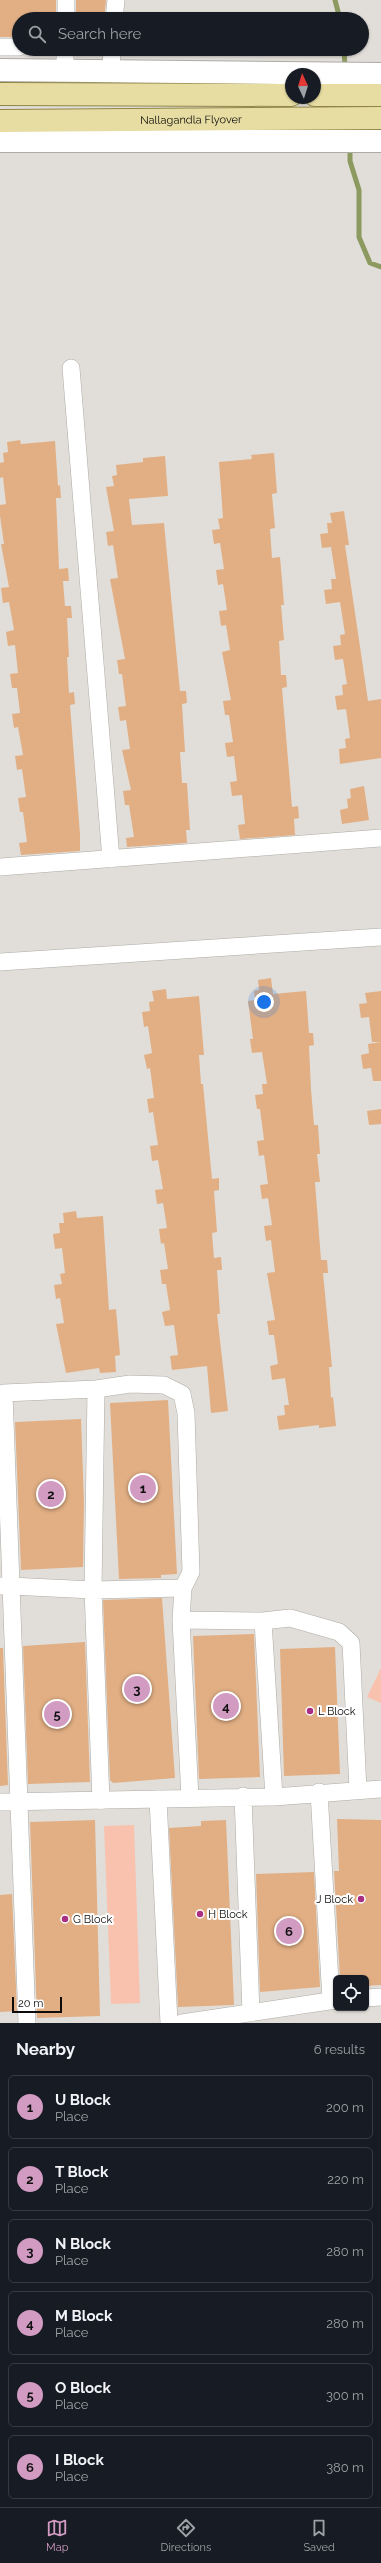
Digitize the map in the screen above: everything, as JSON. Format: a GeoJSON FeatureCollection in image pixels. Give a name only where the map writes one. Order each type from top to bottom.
{"type":"FeatureCollection","features":[{"type":"Feature","properties":{"kind":"main road"},"geometry":{"type":"LineString","coordinates":[[0,94],[285,95]]}},
{"type":"Feature","properties":{"kind":"main road"},"geometry":{"type":"LineString","coordinates":[[321,95],[381,95]]}},
{"type":"Feature","properties":{"kind":"main road","name":"Nallagandla Flyover"},"geometry":{"type":"LineString","coordinates":[[0,121],[381,118]]}},
{"type":"Feature","properties":{"kind":"street"},"geometry":{"type":"LineString","coordinates":[[66,0],[66,12]]}},
{"type":"Feature","properties":{"kind":"street"},"geometry":{"type":"LineString","coordinates":[[115,12],[116,0]]}},
{"type":"Feature","properties":{"kind":"street"},"geometry":{"type":"LineString","coordinates":[[0,47],[12,47]]}},
{"type":"Feature","properties":{"kind":"street"},"geometry":{"type":"LineString","coordinates":[[65,56],[65,70]]}},
{"type":"Feature","properties":{"kind":"street"},"geometry":{"type":"LineString","coordinates":[[111,71],[112,56]]}},
{"type":"Feature","properties":{"kind":"street"},"geometry":{"type":"LineString","coordinates":[[0,70],[285,73]]}},
{"type":"Feature","properties":{"kind":"street"},"geometry":{"type":"LineString","coordinates":[[321,73],[376,74]]}},
{"type":"Feature","properties":{"kind":"street"},"geometry":{"type":"LineString","coordinates":[[0,141],[375,142]]}},
{"type":"Feature","properties":{"kind":"street"},"geometry":{"type":"LineString","coordinates":[[71,368],[111,859]]}},
{"type":"Feature","properties":{"kind":"street"},"geometry":{"type":"LineString","coordinates":[[0,867],[381,838]]}},
{"type":"Feature","properties":{"kind":"street"},"geometry":{"type":"LineString","coordinates":[[0,962],[381,937]]}},
{"type":"Feature","properties":{"kind":"street"},"geometry":{"type":"LineString","coordinates":[[27,2023],[18,1800],[5,1586],[2,1393],[96,1389],[130,1384],[164,1385],[182,1394],[186,1413],[191,1572],[183,1588],[181,1620],[190,1798]]}},
{"type":"Feature","properties":{"kind":"street"},"geometry":{"type":"LineString","coordinates":[[96,1389],[93,1590],[101,1801]]}},
{"type":"Feature","properties":{"kind":"street"},"geometry":{"type":"LineString","coordinates":[[5,1586],[93,1590],[183,1588]]}},
{"type":"Feature","properties":{"kind":"street"},"geometry":{"type":"LineString","coordinates":[[181,1620],[263,1621],[290,1618],[339,1632],[351,1643],[358,1790]]}},
{"type":"Feature","properties":{"kind":"street"},"geometry":{"type":"LineString","coordinates":[[263,1621],[274,1797]]}},
{"type":"Feature","properties":{"kind":"street"},"geometry":{"type":"LineString","coordinates":[[0,1802],[18,1800],[101,1801],[243,1796],[274,1797],[319,1792],[381,1789]]}},
{"type":"Feature","properties":{"kind":"street"},"geometry":{"type":"LineString","coordinates":[[319,1792],[333,1986]]}},
{"type":"Feature","properties":{"kind":"street"},"geometry":{"type":"LineString","coordinates":[[243,1796],[251,2013]]}},
{"type":"Feature","properties":{"kind":"street"},"geometry":{"type":"LineString","coordinates":[[158,1799],[169,2023]]}},
{"type":"Feature","properties":{"kind":"street"},"geometry":{"type":"LineString","coordinates":[[369,1998],[381,1997]]}},
{"type":"Feature","properties":{"kind":"street"},"geometry":{"type":"LineString","coordinates":[[182,2023],[333,2000]]}},
{"type":"Feature","properties":{"kind":"shaded area"},"geometry":{"type":"Polygon","coordinates":[[[381,1668],[381,1703],[367,1697],[381,1668]]]}},
{"type":"Feature","properties":{"kind":"shaded area"},"geometry":{"type":"Polygon","coordinates":[[[134,1825],[140,2003],[111,2004],[104,1826],[134,1825]]]}},
{"type":"Feature","properties":{"kind":"building"},"geometry":{"type":"Polygon","coordinates":[[[0,0],[56,0],[56,12],[12,12],[12,37],[0,37],[0,0]]]}},
{"type":"Feature","properties":{"kind":"building"},"geometry":{"type":"Polygon","coordinates":[[[76,0],[106,0],[105,12],[76,12],[76,0]]]}},
{"type":"Feature","properties":{"kind":"building"},"geometry":{"type":"Polygon","coordinates":[[[20,440],[21,444],[55,441],[58,486],[60,485],[61,498],[56,498],[59,569],[68,568],[69,581],[63,581],[65,606],[71,606],[72,618],[67,618],[69,657],[67,657],[69,693],[74,692],[75,704],[70,705],[80,851],[21,855],[19,843],[27,842],[23,812],[20,812],[18,798],[26,797],[22,769],[17,770],[15,756],[23,755],[18,727],[14,728],[12,714],[20,713],[17,688],[12,688],[10,674],[18,673],[15,645],[8,646],[6,632],[14,630],[9,602],[3,603],[1,588],[9,587],[1,544],[4,544],[0,505],[6,504],[3,477],[0,478],[0,463],[4,462],[3,453],[8,452],[7,442],[20,440]]]}},
{"type":"Feature","properties":{"kind":"building"},"geometry":{"type":"Polygon","coordinates":[[[274,453],[277,493],[272,494],[275,528],[270,529],[272,558],[280,557],[284,605],[281,605],[284,640],[279,641],[281,675],[286,675],[287,687],[282,688],[292,807],[298,806],[299,818],[294,819],[295,835],[240,839],[238,825],[245,824],[242,795],[232,796],[230,782],[237,781],[234,756],[227,757],[225,743],[233,742],[229,715],[225,715],[223,701],[231,700],[222,652],[230,650],[226,625],[221,626],[219,611],[227,610],[223,584],[218,585],[216,570],[224,569],[220,543],[214,544],[212,530],[220,529],[218,519],[223,518],[219,462],[252,459],[251,455],[274,453]]]}},
{"type":"Feature","properties":{"kind":"building"},"geometry":{"type":"Polygon","coordinates":[[[165,456],[168,496],[129,499],[132,525],[164,523],[180,691],[186,691],[187,703],[182,704],[185,752],[180,752],[182,783],[187,783],[190,830],[186,830],[187,843],[127,847],[126,838],[134,837],[129,805],[125,805],[123,791],[131,790],[122,750],[130,749],[126,720],[120,721],[118,707],[126,706],[122,674],[119,674],[117,660],[125,659],[110,579],[118,578],[113,545],[108,546],[106,532],[114,531],[106,487],[114,486],[112,476],[117,475],[116,465],[143,462],[143,458],[165,456]]]}},
{"type":"Feature","properties":{"kind":"building"},"geometry":{"type":"Polygon","coordinates":[[[344,511],[349,545],[345,545],[368,701],[381,699],[381,758],[340,764],[339,749],[346,748],[345,739],[350,738],[346,709],[337,710],[335,696],[343,695],[342,685],[347,684],[343,659],[335,660],[333,646],[341,645],[340,635],[345,634],[340,602],[326,604],[324,590],[332,589],[331,579],[336,579],[331,547],[322,548],[320,534],[328,533],[327,523],[332,523],[330,513],[344,511]]]}},
{"type":"Feature","properties":{"kind":"building"},"geometry":{"type":"Polygon","coordinates":[[[364,786],[369,820],[342,824],[340,810],[348,808],[347,799],[351,798],[350,789],[364,786]]]}},
{"type":"Feature","properties":{"kind":"building"},"geometry":{"type":"Polygon","coordinates":[[[271,978],[273,994],[306,991],[309,1033],[313,1033],[314,1045],[309,1046],[311,1089],[314,1125],[318,1125],[320,1154],[317,1154],[320,1182],[315,1182],[321,1260],[327,1260],[328,1273],[323,1273],[332,1367],[329,1367],[331,1398],[333,1397],[336,1426],[319,1428],[319,1425],[279,1430],[277,1416],[285,1415],[284,1405],[289,1405],[285,1378],[272,1380],[270,1366],[278,1364],[274,1335],[269,1335],[267,1321],[275,1320],[267,1273],[275,1272],[271,1240],[266,1241],[264,1226],[272,1225],[268,1198],[262,1199],[260,1185],[268,1184],[264,1155],[259,1156],[257,1141],[264,1140],[260,1109],[257,1109],[255,1095],[263,1094],[262,1084],[267,1084],[262,1052],[252,1053],[250,1039],[253,1039],[248,1001],[255,1000],[254,991],[259,990],[258,980],[271,978]]]}},
{"type":"Feature","properties":{"kind":"building"},"geometry":{"type":"Polygon","coordinates":[[[166,989],[167,999],[199,996],[204,1055],[199,1055],[201,1084],[203,1084],[212,1179],[219,1178],[219,1190],[214,1191],[217,1232],[212,1233],[214,1258],[221,1257],[222,1270],[217,1270],[220,1314],[217,1314],[228,1411],[211,1413],[207,1366],[172,1370],[170,1356],[178,1355],[174,1325],[165,1326],[162,1312],[170,1310],[166,1284],[162,1284],[160,1270],[168,1269],[164,1243],[161,1244],[159,1229],[167,1228],[163,1203],[157,1204],[155,1190],[163,1189],[158,1160],[152,1161],[150,1146],[158,1145],[153,1112],[149,1113],[147,1099],[154,1098],[150,1068],[147,1069],[144,1055],[152,1053],[148,1026],[144,1027],[142,1012],[150,1011],[149,1002],[154,1001],[152,991],[166,989]]]}},
{"type":"Feature","properties":{"kind":"building"},"geometry":{"type":"Polygon","coordinates":[[[381,991],[381,1042],[372,1042],[369,1017],[361,1018],[359,1004],[367,1003],[365,993],[381,991]]]}},
{"type":"Feature","properties":{"kind":"building"},"geometry":{"type":"Polygon","coordinates":[[[381,1042],[381,1081],[373,1081],[371,1068],[363,1069],[361,1055],[369,1053],[368,1044],[381,1042]]]}},
{"type":"Feature","properties":{"kind":"building"},"geometry":{"type":"Polygon","coordinates":[[[381,1109],[381,1124],[369,1125],[367,1111],[381,1109]]]}},
{"type":"Feature","properties":{"kind":"building"},"geometry":{"type":"Polygon","coordinates":[[[76,1211],[77,1218],[103,1216],[109,1310],[116,1309],[120,1355],[115,1356],[116,1372],[100,1373],[99,1368],[66,1373],[56,1324],[64,1323],[60,1298],[56,1299],[54,1285],[62,1284],[60,1274],[65,1273],[62,1248],[55,1249],[53,1234],[60,1233],[59,1223],[64,1223],[63,1213],[76,1211]]]}},
{"type":"Feature","properties":{"kind":"building"},"geometry":{"type":"Polygon","coordinates":[[[168,1400],[177,1574],[161,1575],[161,1578],[119,1579],[110,1403],[168,1400]]]}},
{"type":"Feature","properties":{"kind":"building"},"geometry":{"type":"Polygon","coordinates":[[[81,1419],[84,1502],[83,1567],[21,1570],[15,1422],[81,1419]]]}},
{"type":"Feature","properties":{"kind":"building"},"geometry":{"type":"Polygon","coordinates":[[[162,1598],[175,1778],[113,1783],[110,1780],[103,1600],[162,1598]]]}},
{"type":"Feature","properties":{"kind":"building"},"geometry":{"type":"Polygon","coordinates":[[[254,1634],[260,1777],[199,1779],[193,1636],[254,1634]]]}},
{"type":"Feature","properties":{"kind":"building"},"geometry":{"type":"Polygon","coordinates":[[[85,1642],[90,1782],[28,1784],[23,1646],[85,1642]]]}},
{"type":"Feature","properties":{"kind":"building","name":"L Block"},"geometry":{"type":"Polygon","coordinates":[[[335,1647],[340,1774],[284,1776],[280,1649],[335,1647]]]}},
{"type":"Feature","properties":{"kind":"building"},"geometry":{"type":"Polygon","coordinates":[[[0,1648],[3,1648],[8,1785],[0,1786],[0,1648]]]}},
{"type":"Feature","properties":{"kind":"building","name":"J Block"},"geometry":{"type":"Polygon","coordinates":[[[337,1819],[381,1820],[381,1985],[369,1986],[369,1975],[340,1975],[334,1871],[339,1871],[337,1819]]]}},
{"type":"Feature","properties":{"kind":"building","name":"G Block"},"geometry":{"type":"Polygon","coordinates":[[[95,1820],[100,2016],[37,2018],[30,1822],[95,1820]]]}},
{"type":"Feature","properties":{"kind":"building","name":"H Block"},"geometry":{"type":"Polygon","coordinates":[[[226,1820],[234,2005],[178,2007],[169,1828],[201,1826],[201,1821],[226,1820]]]}},
{"type":"Feature","properties":{"kind":"building"},"geometry":{"type":"Polygon","coordinates":[[[314,1872],[320,1987],[260,1992],[256,1874],[314,1872]]]}},
{"type":"Feature","properties":{"kind":"building"},"geometry":{"type":"Polygon","coordinates":[[[12,1894],[17,2011],[0,2012],[0,1895],[12,1894]]]}},
{"type":"Feature","properties":{"kind":"waterway"},"geometry":{"type":"LineString","coordinates":[[335,0],[338,12]]}},
{"type":"Feature","properties":{"kind":"waterway"},"geometry":{"type":"LineString","coordinates":[[344,56],[345,68]]}},
{"type":"Feature","properties":{"kind":"waterway"},"geometry":{"type":"LineString","coordinates":[[350,146],[350,161],[359,190],[359,237],[370,263],[381,267]]}},
{"type":"Feature","properties":{"kind":"place","name":"U Block"},"geometry":{"type":"Point","coordinates":[143,1488]}},
{"type":"Feature","properties":{"kind":"place","name":"T Block"},"geometry":{"type":"Point","coordinates":[51,1494]}},
{"type":"Feature","properties":{"kind":"place","name":"N Block"},"geometry":{"type":"Point","coordinates":[137,1689]}},
{"type":"Feature","properties":{"kind":"place","name":"M Block"},"geometry":{"type":"Point","coordinates":[226,1706]}},
{"type":"Feature","properties":{"kind":"place","name":"L Block"},"geometry":{"type":"Point","coordinates":[310,1711]}},
{"type":"Feature","properties":{"kind":"place","name":"O Block"},"geometry":{"type":"Point","coordinates":[57,1714]}},
{"type":"Feature","properties":{"kind":"place","name":"J Block"},"geometry":{"type":"Point","coordinates":[361,1899]}},
{"type":"Feature","properties":{"kind":"place","name":"H Block"},"geometry":{"type":"Point","coordinates":[200,1914]}},
{"type":"Feature","properties":{"kind":"place","name":"G Block"},"geometry":{"type":"Point","coordinates":[65,1919]}},
{"type":"Feature","properties":{"kind":"place","name":"I Block"},"geometry":{"type":"Point","coordinates":[289,1931]}}]}
